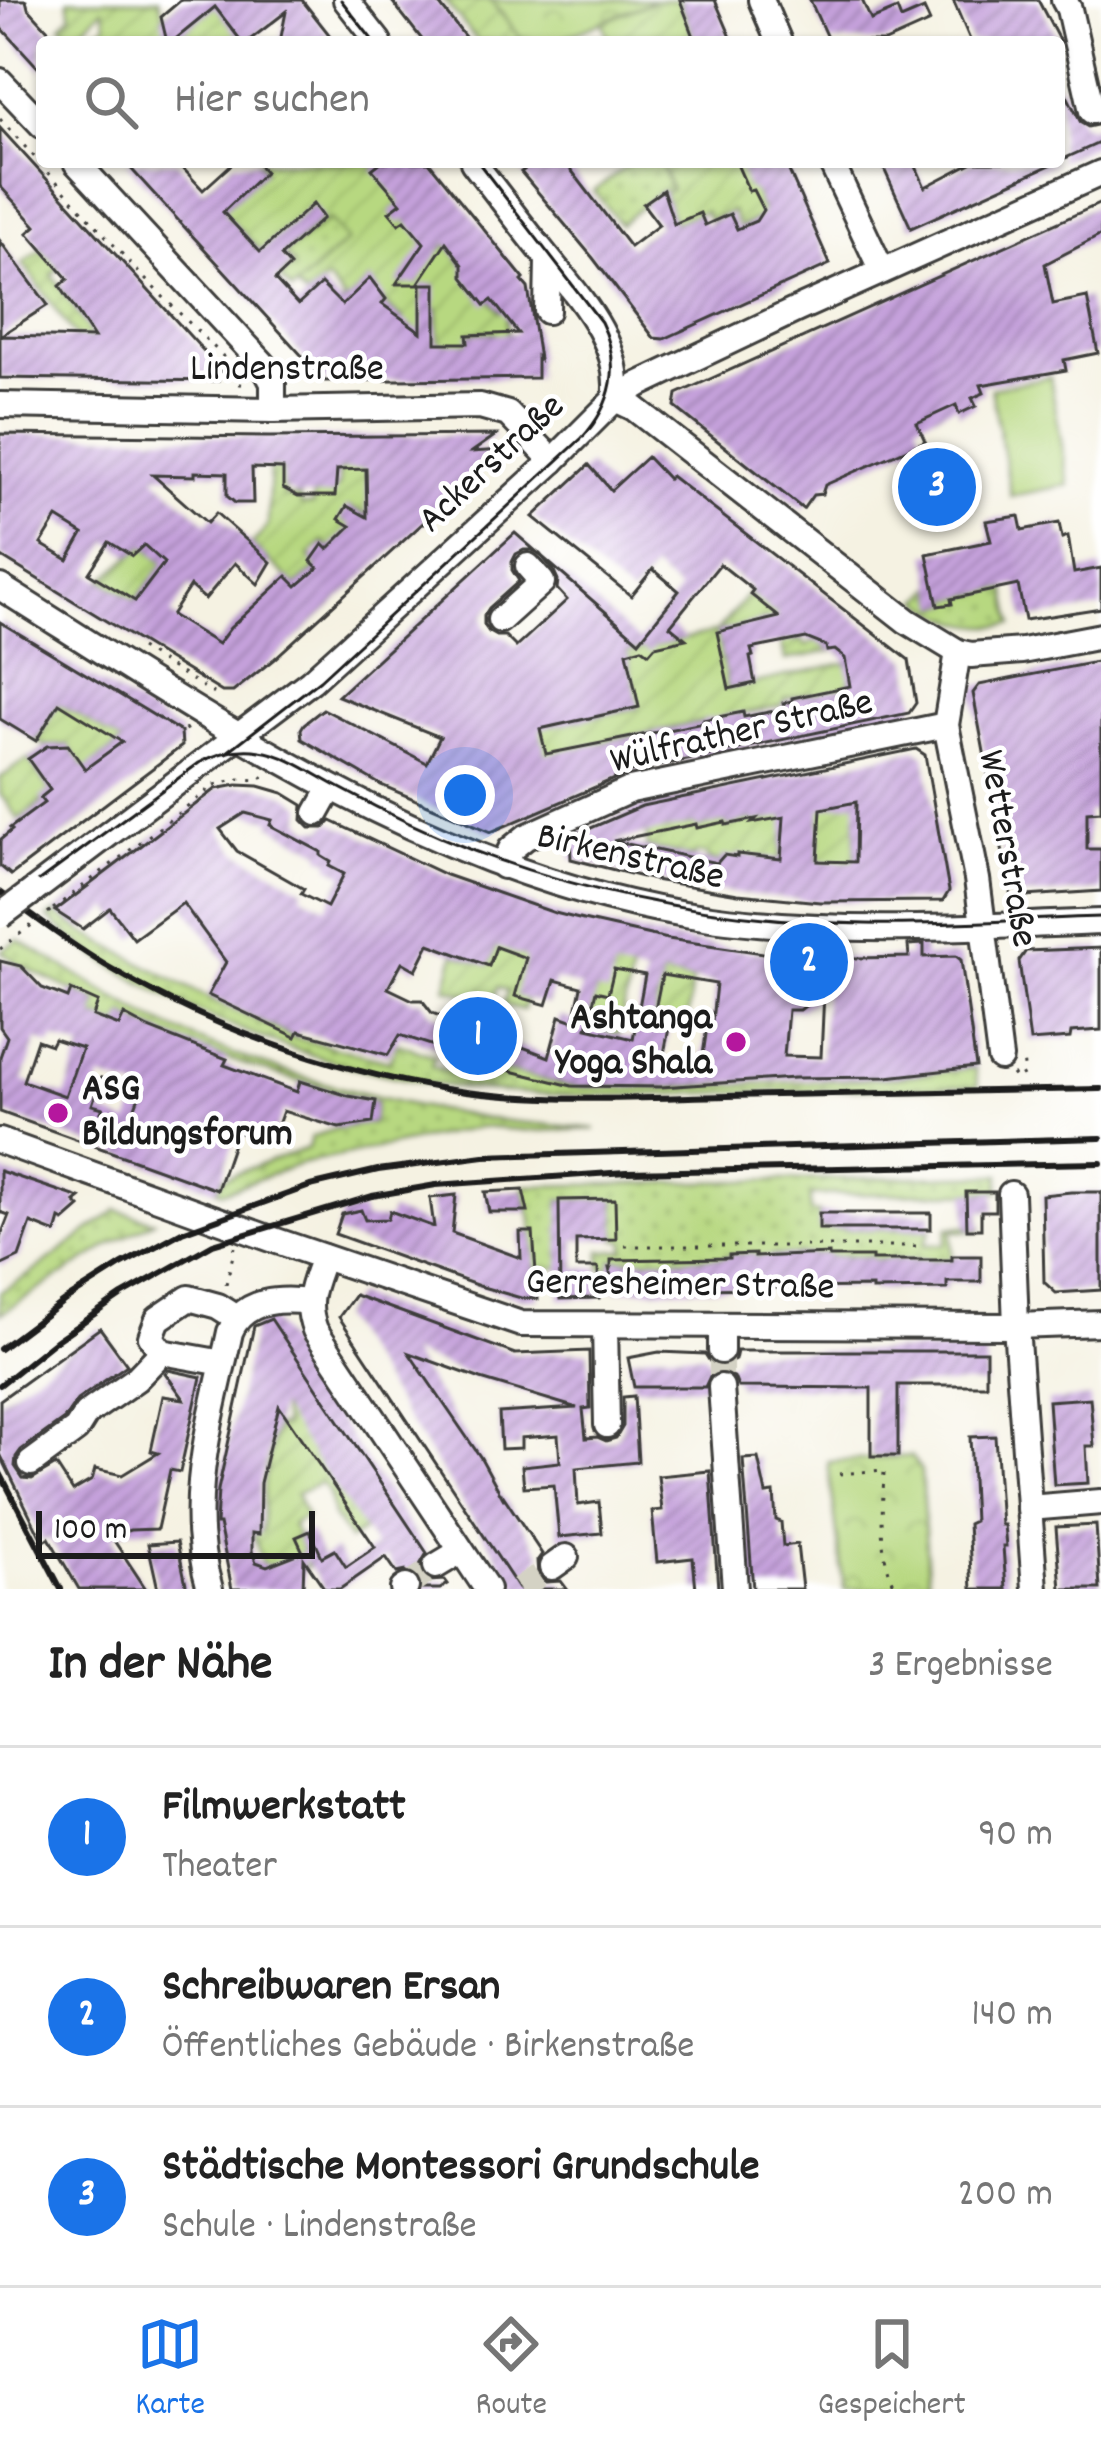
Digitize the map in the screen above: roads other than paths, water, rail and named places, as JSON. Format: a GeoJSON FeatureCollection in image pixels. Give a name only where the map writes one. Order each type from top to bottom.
{"type":"FeatureCollection","features":[{"type":"Feature","properties":{"kind":"street"},"geometry":{"type":"LineString","coordinates":[[346,0],[374,36]]}},
{"type":"Feature","properties":{"kind":"street"},"geometry":{"type":"LineString","coordinates":[[761,0],[776,36]]}},
{"type":"Feature","properties":{"kind":"street"},"geometry":{"type":"LineString","coordinates":[[1064,0],[1092,111]]}},
{"type":"Feature","properties":{"kind":"street"},"geometry":{"type":"LineString","coordinates":[[0,81],[36,119]]}},
{"type":"Feature","properties":{"kind":"street"},"geometry":{"type":"LineString","coordinates":[[82,168],[263,364],[272,383],[273,410]]}},
{"type":"Feature","properties":{"kind":"street"},"geometry":{"type":"LineString","coordinates":[[478,168],[584,304],[615,372],[615,399],[634,408],[917,628],[971,656],[1022,652],[1101,636]]}},
{"type":"Feature","properties":{"kind":"street"},"geometry":{"type":"LineString","coordinates":[[834,168],[882,271]]}},
{"type":"Feature","properties":{"kind":"street","name":"Ackerstraße"},"geometry":{"type":"LineString","coordinates":[[0,916],[323,671],[615,399],[672,368],[1101,172]]}},
{"type":"Feature","properties":{"kind":"street"},"geometry":{"type":"LineString","coordinates":[[547,311],[548,259]]}},
{"type":"Feature","properties":{"kind":"street","name":"Lindenstraße"},"geometry":{"type":"LineString","coordinates":[[0,405],[273,410],[491,407],[508,414],[553,460]]}},
{"type":"Feature","properties":{"kind":"street"},"geometry":{"type":"LineString","coordinates":[[500,620],[542,581],[528,566]]}},
{"type":"Feature","properties":{"kind":"street","name":"Birkenstraße"},"geometry":{"type":"LineString","coordinates":[[0,587],[212,721],[399,823],[503,866],[598,895],[710,918],[817,928],[1101,922]]}},
{"type":"Feature","properties":{"kind":"street","name":"Wetterstraße"},"geometry":{"type":"LineString","coordinates":[[958,652],[946,725],[1012,1059]]}},
{"type":"Feature","properties":{"kind":"street","name":"Wülfrather Straße"},"geometry":{"type":"LineString","coordinates":[[503,866],[511,849],[526,837],[630,790],[946,725]]}},
{"type":"Feature","properties":{"kind":"street"},"geometry":{"type":"LineString","coordinates":[[316,813],[332,788]]}},
{"type":"Feature","properties":{"kind":"street","name":"Gerresheimer Straße"},"geometry":{"type":"LineString","coordinates":[[0,1141],[521,1324],[605,1325],[721,1338],[1101,1323]]}},
{"type":"Feature","properties":{"kind":"street"},"geometry":{"type":"LineString","coordinates":[[1011,1194],[1035,1589]]}},
{"type":"Feature","properties":{"kind":"street"},"geometry":{"type":"LineString","coordinates":[[322,1257],[308,1303],[315,1330],[487,1589]]}},
{"type":"Feature","properties":{"kind":"street"},"geometry":{"type":"LineString","coordinates":[[222,1372],[162,1352],[151,1336],[158,1319],[189,1298],[218,1306],[237,1318]]}},
{"type":"Feature","properties":{"kind":"street"},"geometry":{"type":"LineString","coordinates":[[210,1589],[201,1555],[198,1504],[230,1332],[237,1318],[255,1305],[292,1300],[308,1303]]}},
{"type":"Feature","properties":{"kind":"street"},"geometry":{"type":"LineString","coordinates":[[605,1325],[608,1425]]}},
{"type":"Feature","properties":{"kind":"street"},"geometry":{"type":"LineString","coordinates":[[31,1463],[76,1430],[86,1414],[136,1378],[162,1352]]}},
{"type":"Feature","properties":{"kind":"street"},"geometry":{"type":"LineString","coordinates":[[721,1387],[735,1589]]}},
{"type":"Feature","properties":{"kind":"street"},"geometry":{"type":"LineString","coordinates":[[1029,1508],[1101,1502]]}},
{"type":"Feature","properties":{"kind":"street"},"geometry":{"type":"LineString","coordinates":[[436,1566],[461,1551]]}},
{"type":"Feature","properties":{"kind":"tunnel"},"geometry":{"type":"LineString","coordinates":[[721,1351],[721,1387]]}},
{"type":"Feature","properties":{"kind":"tunnel"},"geometry":{"type":"LineString","coordinates":[[406,1587],[436,1566]]}},
{"type":"Feature","properties":{"kind":"tunnel"},"geometry":{"type":"LineString","coordinates":[[519,1589],[552,1567]]}},
{"type":"Feature","properties":{"kind":"tram line"},"geometry":{"type":"LineString","coordinates":[[341,0],[369,36]]}},
{"type":"Feature","properties":{"kind":"tram line"},"geometry":{"type":"LineString","coordinates":[[226,753],[320,680],[582,438],[601,411],[612,368],[601,322],[483,168]]}},
{"type":"Feature","properties":{"kind":"tram line"},"geometry":{"type":"LineString","coordinates":[[0,910],[199,763],[244,750],[292,761],[390,814],[474,851],[569,882],[666,904],[765,918],[865,924],[1101,917]]}},
{"type":"Feature","properties":{"kind":"railway"},"geometry":{"type":"LineString","coordinates":[[0,892],[105,965],[185,1008],[312,1057],[445,1089],[586,1099],[1101,1089]]}},
{"type":"Feature","properties":{"kind":"railway"},"geometry":{"type":"LineString","coordinates":[[0,1349],[64,1301],[182,1232],[310,1186],[378,1170],[484,1156],[1101,1138]]}},
{"type":"Feature","properties":{"kind":"railway"},"geometry":{"type":"LineString","coordinates":[[0,1385],[122,1295],[213,1244],[372,1196],[436,1185],[626,1172],[1101,1163]]}},
{"type":"Feature","properties":{"kind":"railway"},"geometry":{"type":"LineString","coordinates":[[0,1473],[61,1589]]}},
{"type":"Feature","properties":{"kind":"place","name":"Städtische Montessori Grundschule"},"geometry":{"type":"Point","coordinates":[937,487]}},
{"type":"Feature","properties":{"kind":"place","name":"Schreibwaren Ersan"},"geometry":{"type":"Point","coordinates":[809,962]}},
{"type":"Feature","properties":{"kind":"place","name":"Filmwerkstatt"},"geometry":{"type":"Point","coordinates":[478,1036]}},
{"type":"Feature","properties":{"kind":"place","name":"Ashtanga Yoga Shala"},"geometry":{"type":"Point","coordinates":[736,1042]}},
{"type":"Feature","properties":{"kind":"place","name":"ASG Bildungsforum"},"geometry":{"type":"Point","coordinates":[58,1113]}}]}
